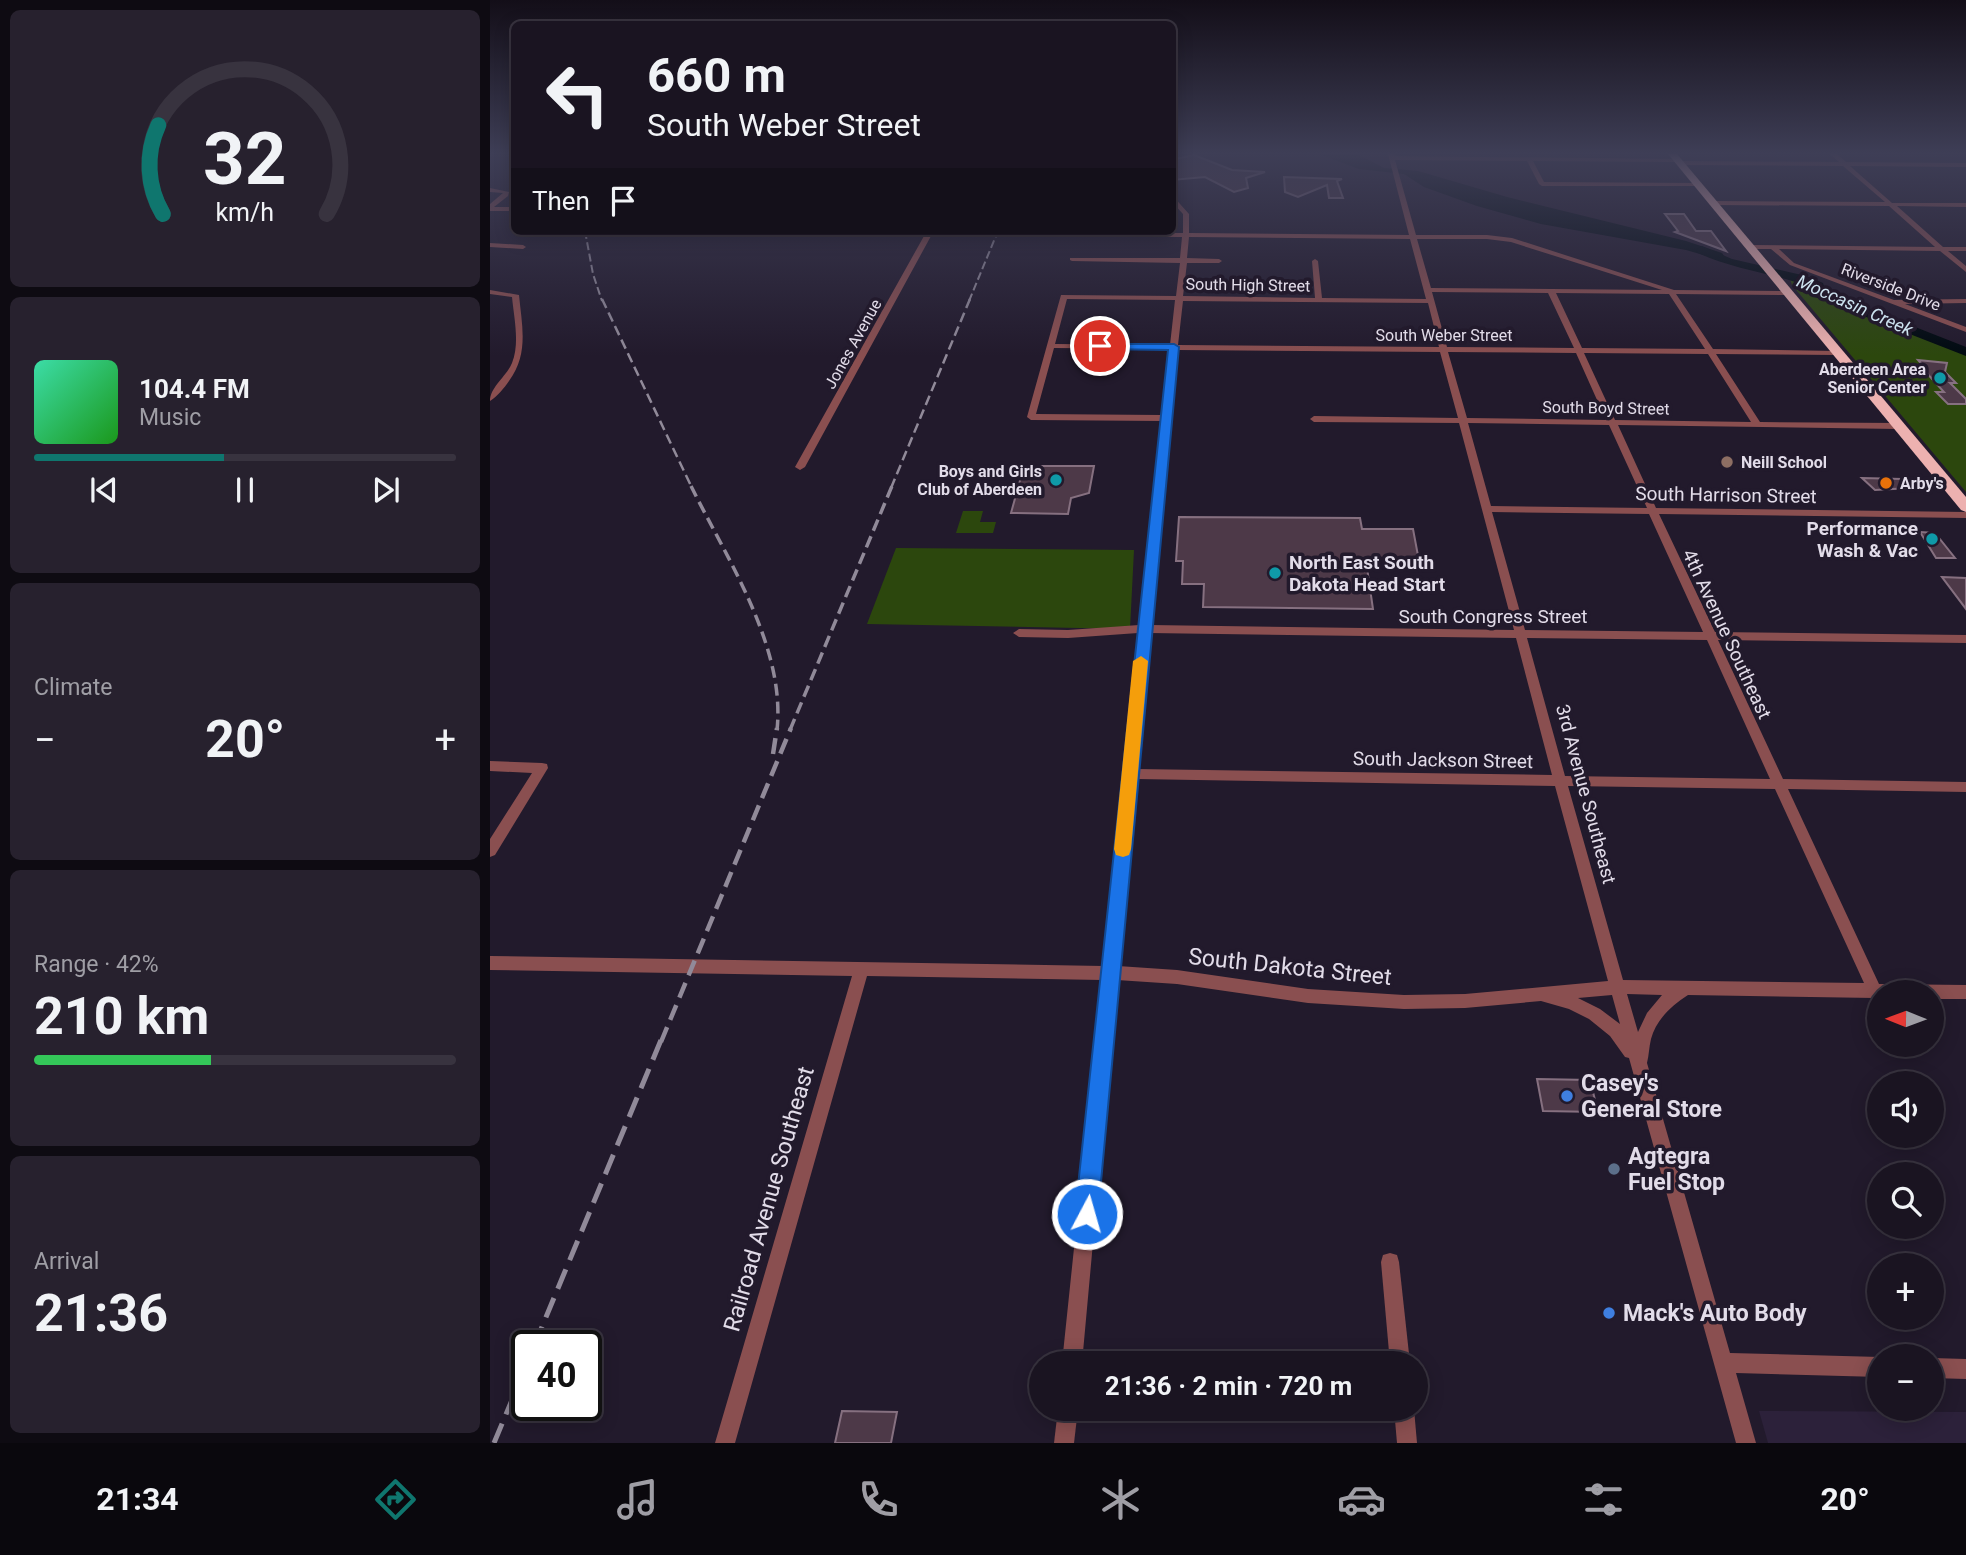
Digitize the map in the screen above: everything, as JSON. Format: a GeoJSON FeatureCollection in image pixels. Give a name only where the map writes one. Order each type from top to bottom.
{"type":"FeatureCollection","features":[{"type":"Feature","properties":{"kind":"highway"},"geometry":{"type":"LineString","coordinates":[[1728,221],[1966,507]]}},
{"type":"Feature","properties":{"kind":"street"},"geometry":{"type":"LineString","coordinates":[[1073,1351],[1186,221]]}},
{"type":"Feature","properties":{"kind":"street","name":"3rd Avenue Southeast"},"geometry":{"type":"LineString","coordinates":[[1409,221],[1560,782],[1746,1443]]}},
{"type":"Feature","properties":{"kind":"street"},"geometry":{"type":"LineString","coordinates":[[1910,221],[1966,270]]}},
{"type":"Feature","properties":{"kind":"street","name":"Jones Avenue"},"geometry":{"type":"LineString","coordinates":[[800,467],[928,235]]}},
{"type":"Feature","properties":{"kind":"street"},"geometry":{"type":"LineString","coordinates":[[1176,235],[1513,240],[1658,284],[1672,292],[1757,424]]}},
{"type":"Feature","properties":{"kind":"street"},"geometry":{"type":"LineString","coordinates":[[490,244],[523,247]]}},
{"type":"Feature","properties":{"kind":"street"},"geometry":{"type":"LineString","coordinates":[[1749,247],[1966,249]]}},
{"type":"Feature","properties":{"kind":"street","name":"Riverside Drive"},"geometry":{"type":"LineString","coordinates":[[1772,247],[1792,264],[1966,330]]}},
{"type":"Feature","properties":{"kind":"street"},"geometry":{"type":"LineString","coordinates":[[1072,259],[1219,261]]}},
{"type":"Feature","properties":{"kind":"street"},"geometry":{"type":"LineString","coordinates":[[1315,261],[1319,300]]}},
{"type":"Feature","properties":{"kind":"street","name":"South High Street"},"geometry":{"type":"LineString","coordinates":[[1050,346],[1064,297],[1319,300],[1551,291],[1672,292],[1783,287]]}},
{"type":"Feature","properties":{"kind":"street","name":"4th Avenue Southeast"},"geometry":{"type":"LineString","coordinates":[[1551,291],[1870,980]]}},
{"type":"Feature","properties":{"kind":"street"},"geometry":{"type":"LineString","coordinates":[[490,292],[513,293],[520,357],[506,381],[490,398]]}},
{"type":"Feature","properties":{"kind":"street"},"geometry":{"type":"LineString","coordinates":[[1892,302],[1966,301]]}},
{"type":"Feature","properties":{"kind":"street"},"geometry":{"type":"LineString","coordinates":[[1050,346],[1031,417],[1165,418]]}},
{"type":"Feature","properties":{"kind":"street","name":"South Weber Street"},"geometry":{"type":"LineString","coordinates":[[1050,346],[1837,353]]}},
{"type":"Feature","properties":{"kind":"street","name":"South Boyd Street"},"geometry":{"type":"LineString","coordinates":[[1314,419],[1898,426]]}},
{"type":"Feature","properties":{"kind":"street","name":"South Harrison Street"},"geometry":{"type":"LineString","coordinates":[[1487,509],[1966,515]]}},
{"type":"Feature","properties":{"kind":"street","name":"South Congress Street"},"geometry":{"type":"LineString","coordinates":[[1019,633],[1069,634],[1144,629],[1966,639]]}},
{"type":"Feature","properties":{"kind":"street"},"geometry":{"type":"LineString","coordinates":[[490,766],[542,768],[490,851]]}},
{"type":"Feature","properties":{"kind":"street","name":"South Jackson Street"},"geometry":{"type":"LineString","coordinates":[[1130,774],[1966,787]]}},
{"type":"Feature","properties":{"kind":"street"},"geometry":{"type":"LineString","coordinates":[[490,963],[693,967]]}},
{"type":"Feature","properties":{"kind":"street","name":"South Dakota Street"},"geometry":{"type":"LineString","coordinates":[[693,967],[1110,973],[1177,977],[1308,996],[1368,1001],[1465,1001],[1617,987],[1867,991]]}},
{"type":"Feature","properties":{"kind":"street","name":"Railroad Avenue Southeast"},"geometry":{"type":"LineString","coordinates":[[725,1443],[861,970]]}},
{"type":"Feature","properties":{"kind":"street"},"geometry":{"type":"LineString","coordinates":[[1640,1066],[1641,1047],[1652,1018],[1674,995],[1687,988]]}},
{"type":"Feature","properties":{"kind":"street","name":"South Dakota Street"},"geometry":{"type":"LineString","coordinates":[[1944,992],[1966,992]]}},
{"type":"Feature","properties":{"kind":"street"},"geometry":{"type":"LineString","coordinates":[[1531,994],[1552,997],[1580,1007],[1605,1022],[1629,1045],[1640,1066]]}},
{"type":"Feature","properties":{"kind":"street"},"geometry":{"type":"LineString","coordinates":[[1391,1262],[1399,1351]]}},
{"type":"Feature","properties":{"kind":"street"},"geometry":{"type":"LineString","coordinates":[[1723,1363],[1867,1367]]}},
{"type":"Feature","properties":{"kind":"street"},"geometry":{"type":"LineString","coordinates":[[1944,1368],[1966,1369]]}},
{"type":"Feature","properties":{"kind":"street"},"geometry":{"type":"LineString","coordinates":[[1064,1443],[1067,1421]]}},
{"type":"Feature","properties":{"kind":"street"},"geometry":{"type":"LineString","coordinates":[[1405,1421],[1407,1443]]}},
{"type":"Feature","properties":{"kind":"shaded area"},"geometry":{"type":"Polygon","coordinates":[[[1532,221],[1606,221],[1686,241],[1722,253],[1728,262],[1686,250],[1532,221]]]}},
{"type":"Feature","properties":{"kind":"shaded area"},"geometry":{"type":"Polygon","coordinates":[[[1759,1411],[1867,1412],[1867,1421],[1944,1421],[1944,1412],[1966,1412],[1966,1443],[1768,1443],[1759,1411]]]}},
{"type":"Feature","properties":{"kind":"green space"},"geometry":{"type":"Polygon","coordinates":[[[1789,276],[1818,286],[1820,294],[1863,313],[1966,352],[1966,492],[1792,285],[1789,276]]]}},
{"type":"Feature","properties":{"kind":"green space"},"geometry":{"type":"Polygon","coordinates":[[[963,511],[983,511],[980,522],[996,522],[993,533],[956,533],[963,511]]]}},
{"type":"Feature","properties":{"kind":"green space"},"geometry":{"type":"Polygon","coordinates":[[[896,548],[1134,550],[1130,629],[867,624],[896,548]]]}},
{"type":"Feature","properties":{"kind":"building"},"geometry":{"type":"Polygon","coordinates":[[[1671,221],[1689,221],[1696,231],[1711,231],[1726,251],[1675,232],[1678,231],[1671,221]]]}},
{"type":"Feature","properties":{"kind":"building","name":"Aberdeen Area Senior Center"},"geometry":{"type":"Polygon","coordinates":[[[1918,360],[1947,363],[1945,372],[1956,383],[1950,383],[1966,399],[1966,404],[1948,404],[1936,392],[1944,392],[1918,360]]]}},
{"type":"Feature","properties":{"kind":"building","name":"Boys and Girls Club of Aberdeen"},"geometry":{"type":"Polygon","coordinates":[[[1024,466],[1094,466],[1089,493],[1071,498],[1068,514],[1011,513],[1024,466]]]}},
{"type":"Feature","properties":{"kind":"building","name":"Arby's"},"geometry":{"type":"Polygon","coordinates":[[[1862,478],[1902,479],[1910,488],[1875,490],[1862,478]]]}},
{"type":"Feature","properties":{"kind":"building","name":"North East South Dakota Head Start"},"geometry":{"type":"Polygon","coordinates":[[[1179,517],[1360,518],[1362,529],[1413,529],[1419,561],[1366,561],[1373,609],[1203,607],[1204,584],[1182,584],[1183,561],[1176,561],[1179,517]]]}},
{"type":"Feature","properties":{"kind":"building","name":"Performance Wash & Vac"},"geometry":{"type":"Polygon","coordinates":[[[1920,532],[1935,533],[1955,558],[1936,558],[1920,532]]]}},
{"type":"Feature","properties":{"kind":"building"},"geometry":{"type":"Polygon","coordinates":[[[1942,577],[1966,578],[1966,609],[1942,577]]]}},
{"type":"Feature","properties":{"kind":"building","name":"Casey's General Store"},"geometry":{"type":"Polygon","coordinates":[[[1537,1079],[1590,1080],[1598,1112],[1543,1111],[1537,1079]]]}},
{"type":"Feature","properties":{"kind":"building"},"geometry":{"type":"Polygon","coordinates":[[[842,1411],[897,1412],[891,1443],[835,1443],[842,1411]]]}},
{"type":"Feature","properties":{"kind":"waterway","name":"Moccasin Creek"},"geometry":{"type":"LineString","coordinates":[[1702,250],[1728,262],[1801,279],[1818,286],[1820,294],[1966,352]]}},
{"type":"Feature","properties":{"kind":"railway"},"geometry":{"type":"LineString","coordinates":[[586,235],[593,274],[602,301]]}},
{"type":"Feature","properties":{"kind":"railway"},"geometry":{"type":"LineString","coordinates":[[969,301],[996,235]]}},
{"type":"Feature","properties":{"kind":"railway"},"geometry":{"type":"LineString","coordinates":[[602,299],[692,487]]}},
{"type":"Feature","properties":{"kind":"railway"},"geometry":{"type":"LineString","coordinates":[[891,488],[970,299]]}},
{"type":"Feature","properties":{"kind":"railway"},"geometry":{"type":"LineString","coordinates":[[790,730],[892,486]]}},
{"type":"Feature","properties":{"kind":"railway"},"geometry":{"type":"LineString","coordinates":[[692,487],[751,604],[763,636],[777,699],[777,728]]}},
{"type":"Feature","properties":{"kind":"railway"},"geometry":{"type":"LineString","coordinates":[[773,754],[777,728]]}},
{"type":"Feature","properties":{"kind":"railway"},"geometry":{"type":"LineString","coordinates":[[661,1042],[791,728]]}},
{"type":"Feature","properties":{"kind":"railway"},"geometry":{"type":"LineString","coordinates":[[541,1330],[661,1040]]}},
{"type":"Feature","properties":{"kind":"railway"},"geometry":{"type":"LineString","coordinates":[[494,1443],[511,1402]]}},
{"type":"Feature","properties":{"kind":"slow traffic"},"geometry":{"type":"LineString","coordinates":[[1123,849],[1141,661]]}},
{"type":"Feature","properties":{"kind":"place","name":"Aberdeen Area Senior Center"},"geometry":{"type":"Point","coordinates":[1940,378]}},
{"type":"Feature","properties":{"kind":"place","name":"Neill School"},"geometry":{"type":"Point","coordinates":[1727,462]}},
{"type":"Feature","properties":{"kind":"place","name":"Boys and Girls Club of Aberdeen"},"geometry":{"type":"Point","coordinates":[1056,480]}},
{"type":"Feature","properties":{"kind":"place","name":"Arby's"},"geometry":{"type":"Point","coordinates":[1886,483]}},
{"type":"Feature","properties":{"kind":"place","name":"Performance Wash & Vac"},"geometry":{"type":"Point","coordinates":[1932,539]}},
{"type":"Feature","properties":{"kind":"place","name":"North East South Dakota Head Start"},"geometry":{"type":"Point","coordinates":[1275,573]}},
{"type":"Feature","properties":{"kind":"place","name":"Casey's General Store"},"geometry":{"type":"Point","coordinates":[1567,1096]}},
{"type":"Feature","properties":{"kind":"place","name":"Agtegra Fuel Stop"},"geometry":{"type":"Point","coordinates":[1614,1169]}},
{"type":"Feature","properties":{"kind":"place","name":"Mack's Auto Body"},"geometry":{"type":"Point","coordinates":[1609,1313]}},
{"type":"Feature","properties":{"kind":"route"},"geometry":{"type":"LineString","coordinates":[[1087,1214],[1174,347],[1100,346]]}}]}
